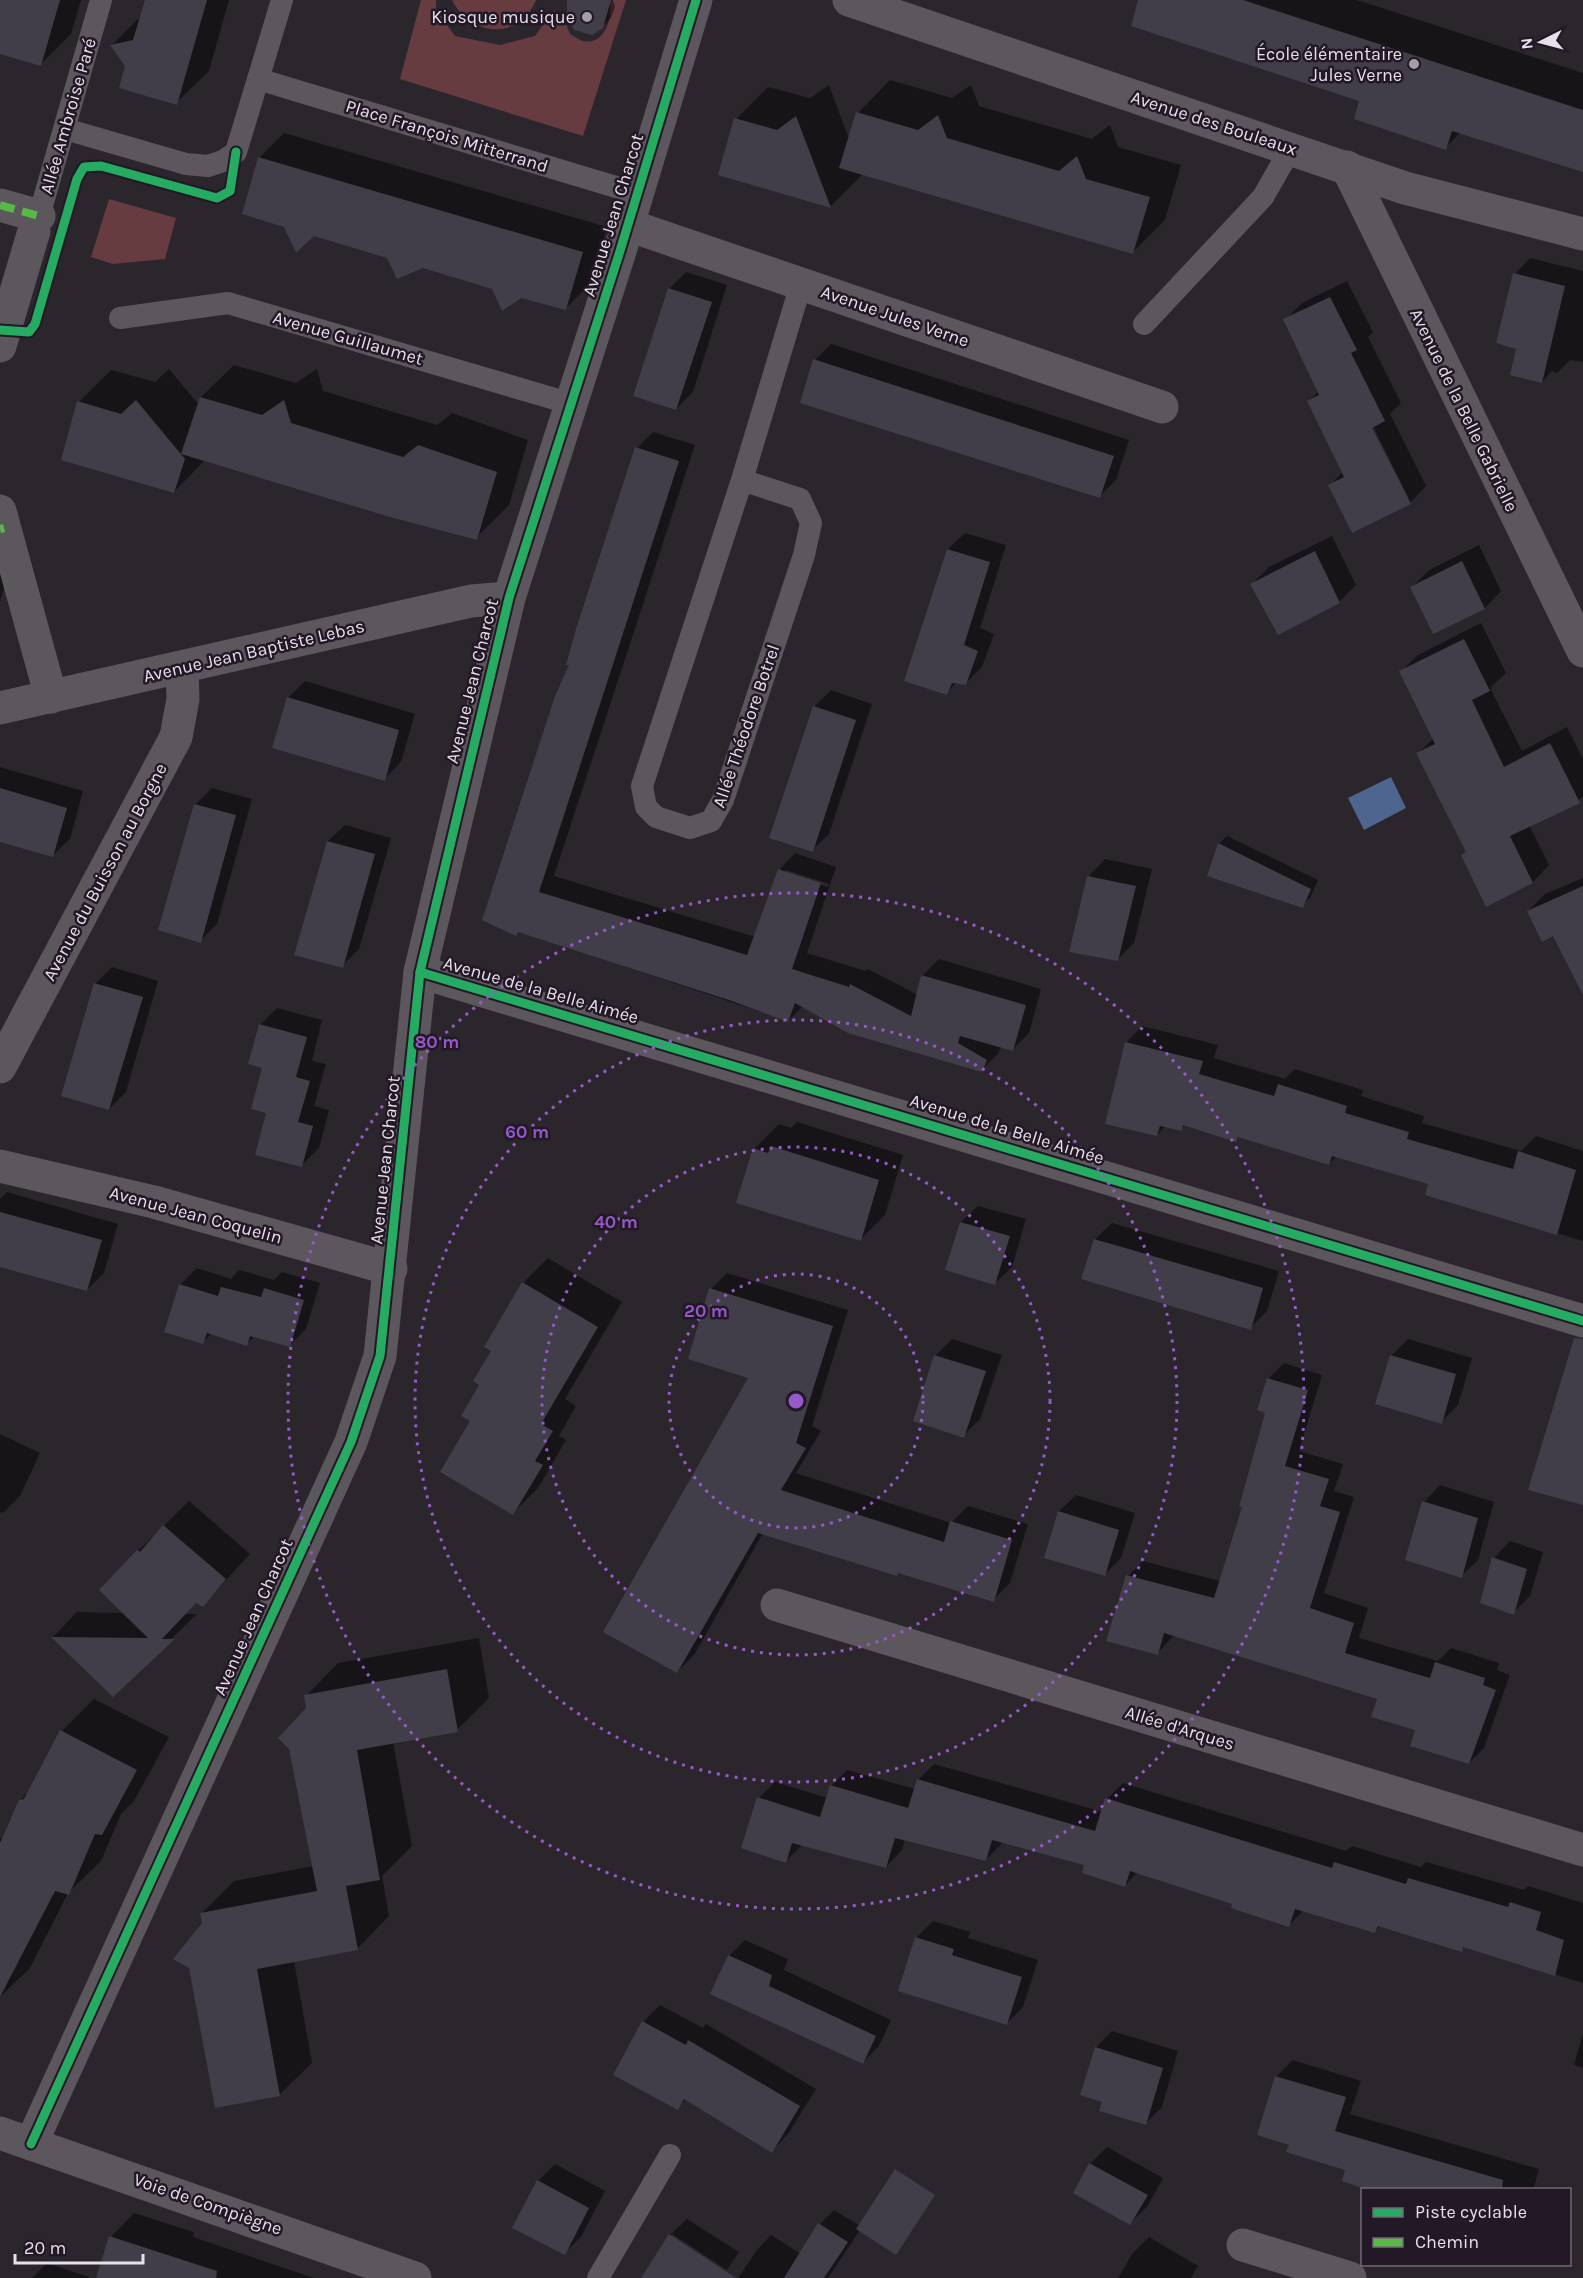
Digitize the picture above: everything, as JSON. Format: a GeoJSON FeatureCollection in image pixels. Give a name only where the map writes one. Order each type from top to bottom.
{"type":"FeatureCollection","features":[{"type":"Feature","properties":{"kind":"street","name":"Avenue Jean Charcot"},"geometry":{"type":"LineString","coordinates":[[32,2144],[351,1442],[380,1356],[391,1269],[420,972],[509,598],[628,225],[696,0]]}},
{"type":"Feature","properties":{"kind":"street","name":"Avenue des Bouleaux"},"geometry":{"type":"LineString","coordinates":[[849,0],[1438,198],[1583,234]]}},
{"type":"Feature","properties":{"kind":"street","name":"Avenue de la Belle Gabrielle"},"geometry":{"type":"LineString","coordinates":[[1347,167],[1583,651]]}},
{"type":"Feature","properties":{"kind":"street"},"geometry":{"type":"LineString","coordinates":[[0,205],[37,224],[0,346]]}},
{"type":"Feature","properties":{"kind":"street","name":"Avenue Jules Verne"},"geometry":{"type":"LineString","coordinates":[[628,225],[1162,407]]}},
{"type":"Feature","properties":{"kind":"street"},"geometry":{"type":"LineString","coordinates":[[1,522],[51,697]]}},
{"type":"Feature","properties":{"kind":"street","name":"Avenue Jean Baptiste Lebas"},"geometry":{"type":"LineString","coordinates":[[0,708],[471,601],[509,598]]}},
{"type":"Feature","properties":{"kind":"street","name":"Avenue du Buisson au Borgne"},"geometry":{"type":"LineString","coordinates":[[0,1067],[176,737],[183,699],[182,668]]}},
{"type":"Feature","properties":{"kind":"street","name":"Avenue de la Belle Aimée"},"geometry":{"type":"LineString","coordinates":[[420,972],[1583,1322]]}},
{"type":"Feature","properties":{"kind":"street","name":"Avenue Jean Coquelin"},"geometry":{"type":"LineString","coordinates":[[0,1166],[154,1202],[391,1269]]}},
{"type":"Feature","properties":{"kind":"street","name":"Allée d'Arques"},"geometry":{"type":"LineString","coordinates":[[777,1605],[1583,1850]]}},
{"type":"Feature","properties":{"kind":"street","name":"Voie de Compiègne"},"geometry":{"type":"LineString","coordinates":[[0,2133],[412,2278]]}},
{"type":"Feature","properties":{"kind":"street"},"geometry":{"type":"LineString","coordinates":[[1243,2245],[1350,2278]]}},
{"type":"Feature","properties":{"kind":"lane","name":"Allée Ambroise Paré"},"geometry":{"type":"LineString","coordinates":[[37,224],[101,0]]}},
{"type":"Feature","properties":{"kind":"lane"},"geometry":{"type":"LineString","coordinates":[[65,129],[186,164],[208,166],[223,161],[236,152],[282,0]]}},
{"type":"Feature","properties":{"kind":"lane","name":"Place François Mitterrand"},"geometry":{"type":"LineString","coordinates":[[258,79],[636,194]]}},
{"type":"Feature","properties":{"kind":"lane"},"geometry":{"type":"LineString","coordinates":[[1144,324],[1263,197],[1291,148]]}},
{"type":"Feature","properties":{"kind":"lane","name":"Allée Théodore Botrel"},"geometry":{"type":"LineString","coordinates":[[742,480],[800,499],[811,523],[804,555],[723,800],[711,821],[690,828],[656,817],[646,807],[642,786],[742,480],[801,284]]}},
{"type":"Feature","properties":{"kind":"lane","name":"Avenue Guillaumet"},"geometry":{"type":"LineString","coordinates":[[120,318],[228,303],[572,404]]}},
{"type":"Feature","properties":{"kind":"lane"},"geometry":{"type":"LineString","coordinates":[[598,2278],[670,2155]]}},
{"type":"Feature","properties":{"kind":"shaded area"},"geometry":{"type":"Polygon","coordinates":[[[421,0],[436,0],[436,9],[455,36],[500,45],[535,36],[553,11],[562,14],[570,34],[581,40],[597,39],[609,21],[609,0],[626,0],[583,136],[400,79],[421,0]]]}},
{"type":"Feature","properties":{"kind":"shaded area"},"geometry":{"type":"Polygon","coordinates":[[[452,0],[536,0],[528,14],[518,23],[507,28],[494,29],[482,27],[470,21],[452,0]]]}},
{"type":"Feature","properties":{"kind":"shaded area"},"geometry":{"type":"Polygon","coordinates":[[[109,199],[176,218],[165,259],[113,264],[91,257],[109,199]]]}},
{"type":"Feature","properties":{"kind":"water"},"geometry":{"type":"Polygon","coordinates":[[[1391,777],[1406,808],[1364,830],[1348,798],[1391,777]]]}},
{"type":"Feature","properties":{"kind":"building"},"geometry":{"type":"Polygon","coordinates":[[[0,0],[60,0],[41,66],[0,54],[0,0]]]}},
{"type":"Feature","properties":{"kind":"building"},"geometry":{"type":"Polygon","coordinates":[[[145,0],[207,0],[177,105],[119,88],[125,66],[110,45],[133,40],[145,0]]]}},
{"type":"Feature","properties":{"kind":"building","name":"Kiosque musique"},"geometry":{"type":"Polygon","coordinates":[[[567,0],[611,0],[603,28],[592,35],[574,30],[567,19],[567,0]]]}},
{"type":"Feature","properties":{"kind":"building","name":"École élémentaire Jules Verne"},"geometry":{"type":"Polygon","coordinates":[[[1138,0],[1243,0],[1583,110],[1583,172],[1452,131],[1446,150],[1354,119],[1359,101],[1131,26],[1138,0]]]}},
{"type":"Feature","properties":{"kind":"building"},"geometry":{"type":"Polygon","coordinates":[[[856,112],[918,130],[938,115],[947,138],[1059,171],[1077,156],[1086,179],[1150,197],[1133,254],[839,168],[856,112]]]}},
{"type":"Feature","properties":{"kind":"building"},"geometry":{"type":"Polygon","coordinates":[[[796,116],[831,208],[718,175],[734,118],[777,130],[796,116]]]}},
{"type":"Feature","properties":{"kind":"building"},"geometry":{"type":"Polygon","coordinates":[[[258,157],[583,252],[566,310],[521,298],[502,311],[492,289],[423,268],[397,279],[387,258],[314,236],[296,253],[284,227],[242,214],[258,157]]]}},
{"type":"Feature","properties":{"kind":"building"},"geometry":{"type":"Polygon","coordinates":[[[1513,273],[1565,286],[1542,383],[1510,375],[1516,349],[1496,343],[1513,273]]]}},
{"type":"Feature","properties":{"kind":"building"},"geometry":{"type":"Polygon","coordinates":[[[668,288],[712,302],[676,410],[633,396],[668,288]]]}},
{"type":"Feature","properties":{"kind":"building"},"geometry":{"type":"Polygon","coordinates":[[[1330,297],[1357,350],[1351,353],[1385,421],[1372,428],[1411,504],[1352,533],[1328,485],[1344,477],[1307,401],[1319,395],[1283,319],[1330,297]]]}},
{"type":"Feature","properties":{"kind":"building"},"geometry":{"type":"Polygon","coordinates":[[[813,359],[1114,456],[1100,498],[800,403],[813,359]]]}},
{"type":"Feature","properties":{"kind":"building"},"geometry":{"type":"Polygon","coordinates":[[[200,397],[262,415],[284,400],[291,423],[403,457],[418,445],[497,472],[477,540],[390,517],[181,454],[200,397]]]}},
{"type":"Feature","properties":{"kind":"building"},"geometry":{"type":"Polygon","coordinates":[[[136,400],[185,459],[174,493],[61,460],[77,401],[121,414],[136,400]]]}},
{"type":"Feature","properties":{"kind":"building"},"geometry":{"type":"Polygon","coordinates":[[[635,447],[679,461],[539,892],[747,955],[778,869],[821,883],[792,969],[849,987],[850,984],[911,1016],[921,975],[1026,1005],[1013,1051],[960,1036],[958,1043],[987,1060],[982,1072],[848,1033],[795,1003],[788,1022],[732,1001],[518,932],[516,936],[482,920],[555,696],[569,665],[566,665],[576,629],[635,447]]]}},
{"type":"Feature","properties":{"kind":"building"},"geometry":{"type":"Polygon","coordinates":[[[947,549],[990,562],[964,645],[978,651],[966,685],[952,683],[947,695],[904,681],[947,549]]]}},
{"type":"Feature","properties":{"kind":"building"},"geometry":{"type":"Polygon","coordinates":[[[1315,551],[1340,603],[1278,635],[1250,584],[1315,551]]]}},
{"type":"Feature","properties":{"kind":"building"},"geometry":{"type":"Polygon","coordinates":[[[1462,561],[1485,609],[1433,634],[1410,587],[1462,561]]]}},
{"type":"Feature","properties":{"kind":"building"},"geometry":{"type":"Polygon","coordinates":[[[1464,639],[1490,691],[1472,700],[1504,767],[1550,743],[1580,803],[1510,836],[1533,883],[1486,907],[1461,855],[1466,852],[1416,753],[1435,744],[1399,671],[1464,639]]]}},
{"type":"Feature","properties":{"kind":"building"},"geometry":{"type":"Polygon","coordinates":[[[287,697],[399,730],[385,781],[272,748],[287,697]]]}},
{"type":"Feature","properties":{"kind":"building"},"geometry":{"type":"Polygon","coordinates":[[[813,706],[856,720],[813,852],[769,838],[813,706]]]}},
{"type":"Feature","properties":{"kind":"building"},"geometry":{"type":"Polygon","coordinates":[[[0,788],[67,808],[53,857],[0,842],[0,788]]]}},
{"type":"Feature","properties":{"kind":"building"},"geometry":{"type":"Polygon","coordinates":[[[194,804],[236,815],[201,943],[158,930],[194,804]]]}},
{"type":"Feature","properties":{"kind":"building"},"geometry":{"type":"Polygon","coordinates":[[[327,841],[375,854],[343,968],[294,955],[327,841]]]}},
{"type":"Feature","properties":{"kind":"building"},"geometry":{"type":"Polygon","coordinates":[[[1218,843],[1311,889],[1303,908],[1207,876],[1218,843]]]}},
{"type":"Feature","properties":{"kind":"building"},"geometry":{"type":"Polygon","coordinates":[[[1087,876],[1136,886],[1118,961],[1069,952],[1087,876]]]}},
{"type":"Feature","properties":{"kind":"building"},"geometry":{"type":"Polygon","coordinates":[[[1583,886],[1583,995],[1553,936],[1542,942],[1527,911],[1583,886]]]}},
{"type":"Feature","properties":{"kind":"building"},"geometry":{"type":"Polygon","coordinates":[[[94,983],[143,997],[109,1110],[61,1096],[94,983]]]}},
{"type":"Feature","properties":{"kind":"building"},"geometry":{"type":"Polygon","coordinates":[[[259,1024],[307,1037],[296,1077],[310,1081],[298,1122],[313,1126],[302,1167],[255,1155],[266,1113],[251,1109],[262,1068],[248,1064],[259,1024]]]}},
{"type":"Feature","properties":{"kind":"building"},"geometry":{"type":"Polygon","coordinates":[[[1125,1042],[1203,1061],[1199,1074],[1274,1096],[1278,1084],[1347,1106],[1345,1113],[1409,1132],[1407,1139],[1513,1169],[1518,1151],[1576,1170],[1557,1235],[1425,1195],[1428,1184],[1332,1156],[1329,1165],[1238,1137],[1236,1142],[1183,1125],[1182,1131],[1160,1126],[1157,1136],[1105,1124],[1125,1042]]]}},
{"type":"Feature","properties":{"kind":"building"},"geometry":{"type":"Polygon","coordinates":[[[771,1146],[879,1180],[861,1241],[736,1203],[753,1148],[768,1153],[771,1146]]]}},
{"type":"Feature","properties":{"kind":"building"},"geometry":{"type":"Polygon","coordinates":[[[0,1212],[102,1240],[87,1291],[0,1267],[0,1212]]]}},
{"type":"Feature","properties":{"kind":"building"},"geometry":{"type":"Polygon","coordinates":[[[960,1222],[1010,1236],[995,1285],[945,1270],[960,1222]]]}},
{"type":"Feature","properties":{"kind":"building"},"geometry":{"type":"Polygon","coordinates":[[[1094,1239],[1263,1288],[1251,1330],[1081,1279],[1094,1239]]]}},
{"type":"Feature","properties":{"kind":"building"},"geometry":{"type":"Polygon","coordinates":[[[522,1282],[598,1327],[541,1424],[553,1431],[535,1461],[543,1465],[513,1515],[440,1472],[470,1421],[461,1416],[479,1385],[473,1381],[491,1351],[484,1347],[522,1282]]]}},
{"type":"Feature","properties":{"kind":"building"},"geometry":{"type":"Polygon","coordinates":[[[179,1284],[218,1296],[221,1287],[261,1297],[264,1288],[304,1300],[290,1347],[250,1336],[247,1346],[207,1333],[203,1344],[164,1332],[179,1284]]]}},
{"type":"Feature","properties":{"kind":"building"},"geometry":{"type":"Polygon","coordinates":[[[709,1288],[833,1326],[796,1443],[806,1448],[781,1490],[944,1542],[950,1521],[1012,1540],[994,1602],[898,1573],[897,1576],[758,1533],[677,1673],[603,1632],[748,1378],[688,1359],[709,1288]]]}},
{"type":"Feature","properties":{"kind":"building"},"geometry":{"type":"Polygon","coordinates":[[[1574,1338],[1583,1339],[1583,1505],[1528,1490],[1574,1338]]]}},
{"type":"Feature","properties":{"kind":"building"},"geometry":{"type":"Polygon","coordinates":[[[934,1355],[986,1371],[964,1438],[913,1421],[934,1355]]]}},
{"type":"Feature","properties":{"kind":"building"},"geometry":{"type":"Polygon","coordinates":[[[1390,1355],[1456,1374],[1442,1424],[1375,1404],[1390,1355]]]}},
{"type":"Feature","properties":{"kind":"building"},"geometry":{"type":"Polygon","coordinates":[[[1267,1378],[1308,1390],[1285,1466],[1329,1479],[1320,1506],[1340,1512],[1310,1608],[1354,1623],[1345,1653],[1430,1678],[1435,1662],[1485,1678],[1483,1685],[1496,1690],[1469,1764],[1410,1746],[1415,1730],[1371,1717],[1377,1699],[1164,1633],[1158,1655],[1106,1641],[1126,1575],[1214,1598],[1242,1507],[1239,1507],[1265,1413],[1257,1410],[1267,1378]]]}},
{"type":"Feature","properties":{"kind":"building"},"geometry":{"type":"Polygon","coordinates":[[[1422,1501],[1478,1518],[1462,1578],[1405,1560],[1422,1501]]]}},
{"type":"Feature","properties":{"kind":"building"},"geometry":{"type":"Polygon","coordinates":[[[1058,1511],[1119,1530],[1105,1576],[1044,1558],[1058,1511]]]}},
{"type":"Feature","properties":{"kind":"building"},"geometry":{"type":"Polygon","coordinates":[[[163,1525],[226,1579],[203,1607],[196,1603],[162,1639],[175,1639],[113,1697],[51,1637],[148,1638],[99,1590],[137,1550],[140,1552],[163,1525]]]}},
{"type":"Feature","properties":{"kind":"building"},"geometry":{"type":"Polygon","coordinates":[[[1492,1557],[1527,1569],[1514,1615],[1480,1603],[1492,1557]]]}},
{"type":"Feature","properties":{"kind":"building"},"geometry":{"type":"Polygon","coordinates":[[[447,1669],[458,1732],[357,1750],[380,1880],[346,1886],[358,1950],[257,1969],[280,2096],[215,2108],[189,1968],[173,1959],[202,1923],[200,1913],[317,1891],[289,1749],[278,1738],[306,1708],[304,1695],[447,1669]]]}},
{"type":"Feature","properties":{"kind":"building"},"geometry":{"type":"Polygon","coordinates":[[[60,1730],[137,1770],[102,1835],[95,1834],[69,1895],[55,1891],[0,1997],[0,1843],[19,1800],[24,1799],[60,1730]]]}},
{"type":"Feature","properties":{"kind":"building"},"geometry":{"type":"Polygon","coordinates":[[[917,1779],[1095,1831],[1105,1798],[1332,1868],[1334,1862],[1406,1884],[1408,1878],[1508,1907],[1510,1902],[1541,1912],[1536,1930],[1564,1940],[1555,1976],[1463,1947],[1462,1952],[1378,1926],[1375,1933],[1295,1909],[1289,1927],[1231,1908],[1232,1904],[1130,1871],[1125,1887],[1082,1873],[1084,1865],[992,1840],[986,1861],[895,1838],[886,1868],[792,1843],[786,1863],[741,1848],[757,1797],[820,1817],[830,1785],[908,1808],[917,1779]]]}},
{"type":"Feature","properties":{"kind":"building"},"geometry":{"type":"Polygon","coordinates":[[[915,1937],[954,1949],[952,1955],[1022,1977],[1007,2025],[898,1991],[915,1937]]]}},
{"type":"Feature","properties":{"kind":"building"},"geometry":{"type":"Polygon","coordinates":[[[728,1955],[772,1975],[769,1986],[876,2036],[863,2064],[710,1994],[728,1955]]]}},
{"type":"Feature","properties":{"kind":"building"},"geometry":{"type":"Polygon","coordinates":[[[642,2021],[686,2045],[688,2040],[800,2106],[772,2153],[684,2099],[678,2110],[613,2075],[642,2021]]]}},
{"type":"Feature","properties":{"kind":"building"},"geometry":{"type":"Polygon","coordinates":[[[1095,2047],[1163,2068],[1146,2125],[1099,2111],[1102,2102],[1080,2095],[1095,2047]]]}},
{"type":"Feature","properties":{"kind":"building"},"geometry":{"type":"Polygon","coordinates":[[[1275,2076],[1346,2097],[1335,2131],[1503,2180],[1502,2188],[1361,2188],[1342,2181],[1345,2170],[1286,2152],[1289,2145],[1257,2135],[1275,2076]]]}},
{"type":"Feature","properties":{"kind":"building"},"geometry":{"type":"Polygon","coordinates":[[[1089,2163],[1148,2195],[1130,2225],[1073,2193],[1089,2163]]]}},
{"type":"Feature","properties":{"kind":"building"},"geometry":{"type":"Polygon","coordinates":[[[895,2169],[935,2195],[896,2255],[856,2229],[895,2169]]]}},
{"type":"Feature","properties":{"kind":"building"},"geometry":{"type":"Polygon","coordinates":[[[537,2180],[589,2208],[565,2255],[512,2228],[537,2180]]]}},
{"type":"Feature","properties":{"kind":"building"},"geometry":{"type":"Polygon","coordinates":[[[818,2223],[848,2242],[824,2278],[784,2278],[818,2223]]]}},
{"type":"Feature","properties":{"kind":"building"},"geometry":{"type":"Polygon","coordinates":[[[669,2234],[736,2278],[641,2278],[669,2234]]]}},
{"type":"Feature","properties":{"kind":"building"},"geometry":{"type":"Polygon","coordinates":[[[109,2236],[217,2271],[216,2278],[96,2278],[109,2236]]]}},
{"type":"Feature","properties":{"kind":"marked path"},"geometry":{"type":"LineString","coordinates":[[0,205],[39,216]]}},
{"type":"Feature","properties":{"kind":"marked path"},"geometry":{"type":"LineString","coordinates":[[0,529],[4,528]]}},
{"type":"Feature","properties":{"kind":"cycle path"},"geometry":{"type":"LineString","coordinates":[[31,2144],[351,1442],[380,1356],[420,972],[509,598],[620,251],[696,0]]}},
{"type":"Feature","properties":{"kind":"cycle path"},"geometry":{"type":"LineString","coordinates":[[0,330],[29,332],[35,324],[77,179],[84,167],[101,166],[217,198],[230,191],[236,152]]}},
{"type":"Feature","properties":{"kind":"cycle path"},"geometry":{"type":"LineString","coordinates":[[420,972],[1583,1321]]}},
{"type":"Feature","properties":{"kind":"place","name":"Kiosque musique"},"geometry":{"type":"Point","coordinates":[587,17]}},
{"type":"Feature","properties":{"kind":"place","name":"École élémentaire Jules Verne"},"geometry":{"type":"Point","coordinates":[1414,64]}}]}
